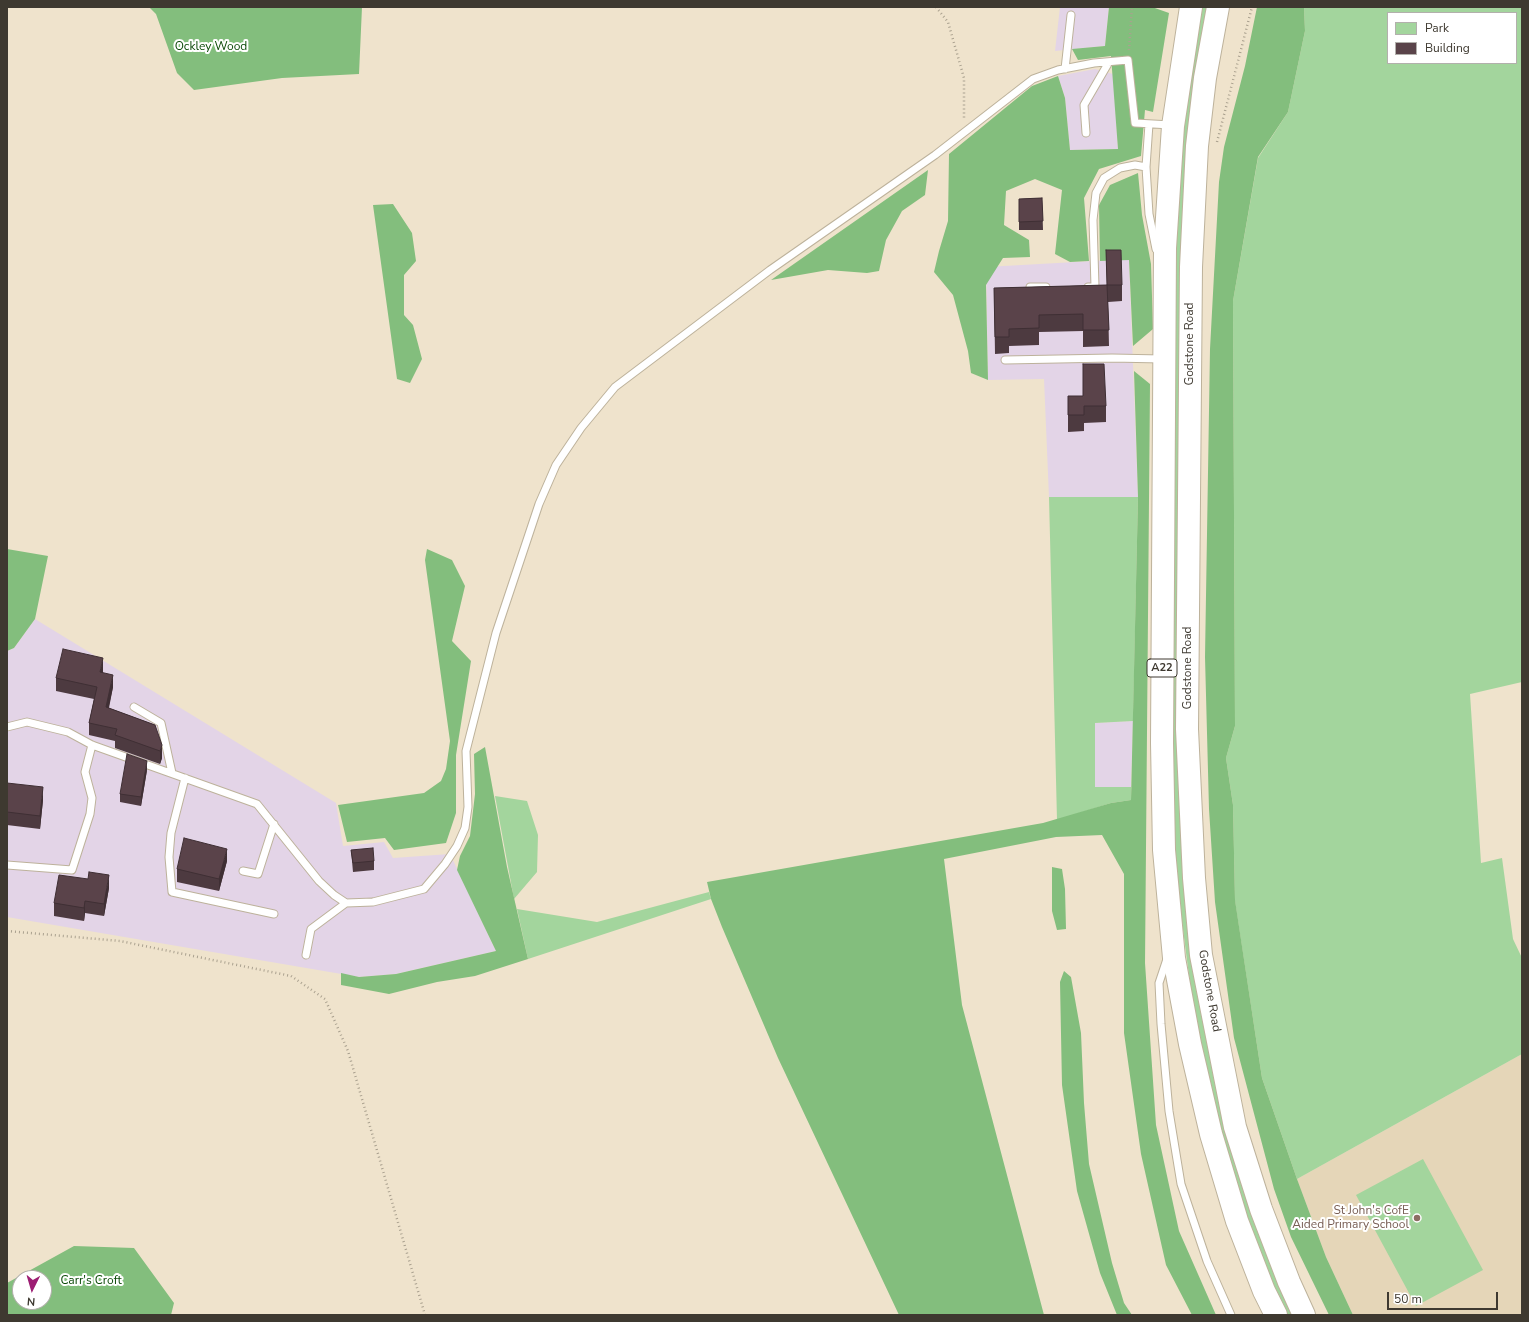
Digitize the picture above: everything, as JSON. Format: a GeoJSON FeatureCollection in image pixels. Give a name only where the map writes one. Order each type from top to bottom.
{"type":"FeatureCollection","features":[{"type":"Feature","properties":{"kind":"highway","name":"A22"},"geometry":{"type":"LineString","coordinates":[[1191,7],[1173,126],[1168,194],[1165,280],[1162,751],[1164,850],[1173,942],[1190,1044],[1211,1134],[1237,1221],[1264,1291],[1276,1315]]}},
{"type":"Feature","properties":{"kind":"highway","name":"Godstone Road"},"geometry":{"type":"LineString","coordinates":[[1218,7],[1205,78],[1197,146],[1191,267],[1187,729],[1194,878],[1202,955],[1235,1127],[1261,1209],[1289,1282],[1304,1315]]}},
{"type":"Feature","properties":{"kind":"lane"},"geometry":{"type":"LineString","coordinates":[[1065,69],[1071,15]]}},
{"type":"Feature","properties":{"kind":"lane"},"geometry":{"type":"LineString","coordinates":[[306,955],[311,929],[346,903],[373,902],[424,889],[445,864],[457,846],[465,828],[468,807],[466,751],[496,633],[538,504],[556,465],[581,428],[615,387],[770,270],[935,155],[1033,79],[1065,69],[1128,60],[1135,124],[1173,126]]}},
{"type":"Feature","properties":{"kind":"lane"},"geometry":{"type":"LineString","coordinates":[[1086,133],[1084,105],[1109,62]]}},
{"type":"Feature","properties":{"kind":"lane"},"geometry":{"type":"LineString","coordinates":[[1148,124],[1146,167],[1150,214],[1158,259],[1165,280]]}},
{"type":"Feature","properties":{"kind":"lane"},"geometry":{"type":"LineString","coordinates":[[1081,287],[1095,287],[1093,220],[1096,193],[1104,178],[1120,168],[1135,165],[1146,167]]}},
{"type":"Feature","properties":{"kind":"lane"},"geometry":{"type":"LineString","coordinates":[[1030,287],[1052,287]]}},
{"type":"Feature","properties":{"kind":"lane"},"geometry":{"type":"LineString","coordinates":[[1005,360],[1112,358],[1164,360]]}},
{"type":"Feature","properties":{"kind":"lane"},"geometry":{"type":"LineString","coordinates":[[134,707],[161,723],[172,773]]}},
{"type":"Feature","properties":{"kind":"lane"},"geometry":{"type":"LineString","coordinates":[[7,727],[28,722],[68,732],[92,745],[257,804],[319,881],[334,895],[346,903]]}},
{"type":"Feature","properties":{"kind":"lane"},"geometry":{"type":"LineString","coordinates":[[7,865],[72,870],[90,814],[92,798],[85,772],[92,745]]}},
{"type":"Feature","properties":{"kind":"lane"},"geometry":{"type":"LineString","coordinates":[[184,778],[171,833],[169,857],[172,892],[274,914]]}},
{"type":"Feature","properties":{"kind":"lane"},"geometry":{"type":"LineString","coordinates":[[243,871],[258,874],[274,824]]}},
{"type":"Feature","properties":{"kind":"lane"},"geometry":{"type":"LineString","coordinates":[[1173,942],[1159,983],[1169,1111],[1181,1184],[1207,1261],[1231,1315]]}},
{"type":"Feature","properties":{"kind":"path"},"geometry":{"type":"LineString","coordinates":[[936,7],[948,22],[964,78],[964,132]]}},
{"type":"Feature","properties":{"kind":"path"},"geometry":{"type":"LineString","coordinates":[[1128,60],[1132,7]]}},
{"type":"Feature","properties":{"kind":"path"},"geometry":{"type":"LineString","coordinates":[[1216,145],[1252,7]]}},
{"type":"Feature","properties":{"kind":"path"},"geometry":{"type":"LineString","coordinates":[[7,931],[120,941],[290,976],[325,999],[348,1051],[425,1315]]}},
{"type":"Feature","properties":{"kind":"shaded area"},"geometry":{"type":"Polygon","coordinates":[[[1060,7],[1109,7],[1105,46],[1055,51],[1060,7]]]}},
{"type":"Feature","properties":{"kind":"shaded area"},"geometry":{"type":"Polygon","coordinates":[[[1095,69],[1113,74],[1118,149],[1070,150],[1065,98],[1058,76],[1095,69]]]}},
{"type":"Feature","properties":{"kind":"shaded area"},"geometry":{"type":"Polygon","coordinates":[[[1129,259],[1138,497],[1049,497],[1044,379],[988,380],[986,267],[1129,259]]]}},
{"type":"Feature","properties":{"kind":"shaded area"},"geometry":{"type":"Polygon","coordinates":[[[35,619],[336,803],[343,846],[384,842],[393,858],[450,854],[496,951],[396,974],[359,977],[7,917],[7,651],[14,648],[35,619]]]}},
{"type":"Feature","properties":{"kind":"shaded area"},"geometry":{"type":"Polygon","coordinates":[[[1133,721],[1131,787],[1095,787],[1095,723],[1133,721]]]}},
{"type":"Feature","properties":{"kind":"shaded area","name":"St John's CofE Aided Primary School"},"geometry":{"type":"Polygon","coordinates":[[[1522,1054],[1522,1315],[1353,1315],[1326,1257],[1297,1179],[1522,1054]]]}},
{"type":"Feature","properties":{"kind":"green space","name":"Ockley Wood"},"geometry":{"type":"Polygon","coordinates":[[[149,7],[362,7],[359,74],[282,78],[194,90],[177,73],[156,14],[149,7]]]}},
{"type":"Feature","properties":{"kind":"green space"},"geometry":{"type":"Polygon","coordinates":[[[1109,7],[1152,7],[1169,13],[1153,112],[1145,110],[1141,156],[1099,169],[1084,198],[1089,261],[1070,262],[1055,254],[1062,190],[1035,179],[1006,191],[1004,225],[1029,240],[1030,257],[1003,258],[986,285],[988,380],[971,373],[968,351],[953,295],[934,272],[948,221],[949,154],[1032,86],[1058,76],[1065,98],[1070,150],[1118,149],[1111,56],[1078,60],[1072,49],[1105,46],[1109,7]]]}},
{"type":"Feature","properties":{"kind":"green space"},"geometry":{"type":"Polygon","coordinates":[[[1202,7],[1210,7],[1184,848],[1193,965],[1296,1315],[1285,1315],[1244,1218],[1198,1044],[1174,861],[1173,277],[1186,90],[1202,7]]]}},
{"type":"Feature","properties":{"kind":"green space"},"geometry":{"type":"Polygon","coordinates":[[[1257,7],[1304,7],[1305,31],[1288,112],[1258,157],[1233,301],[1235,726],[1226,758],[1233,805],[1235,900],[1262,1078],[1326,1257],[1353,1315],[1329,1315],[1291,1237],[1274,1189],[1234,1038],[1215,902],[1209,809],[1205,657],[1210,349],[1219,182],[1224,147],[1245,66],[1257,7]]]}},
{"type":"Feature","properties":{"kind":"green space"},"geometry":{"type":"Polygon","coordinates":[[[1304,7],[1522,7],[1522,682],[1470,694],[1481,863],[1502,858],[1513,939],[1522,958],[1522,1054],[1297,1179],[1262,1078],[1235,901],[1233,805],[1226,758],[1235,726],[1233,301],[1258,158],[1288,112],[1305,31],[1304,7]]]}},
{"type":"Feature","properties":{"kind":"green space"},"geometry":{"type":"Polygon","coordinates":[[[928,170],[925,195],[902,211],[886,240],[879,271],[867,273],[828,270],[771,280],[928,170]]]}},
{"type":"Feature","properties":{"kind":"green space"},"geometry":{"type":"Polygon","coordinates":[[[1138,173],[1142,215],[1151,264],[1153,329],[1133,346],[1129,260],[1100,261],[1099,205],[1110,185],[1138,173]]]}},
{"type":"Feature","properties":{"kind":"green space"},"geometry":{"type":"Polygon","coordinates":[[[393,204],[412,233],[416,261],[404,275],[404,315],[413,325],[422,359],[410,383],[397,379],[373,205],[393,204]]]}},
{"type":"Feature","properties":{"kind":"green space"},"geometry":{"type":"Polygon","coordinates":[[[1134,371],[1150,384],[1145,963],[1156,1125],[1179,1231],[1216,1315],[1192,1315],[1166,1265],[1141,1154],[1124,1033],[1124,874],[1102,835],[1056,837],[944,859],[962,1005],[1044,1315],[899,1315],[778,1058],[722,927],[711,899],[707,882],[1043,823],[1111,803],[1131,800],[1138,497],[1134,371]]]}},
{"type":"Feature","properties":{"kind":"green space"},"geometry":{"type":"Polygon","coordinates":[[[1049,497],[1138,497],[1133,721],[1095,723],[1095,787],[1131,787],[1131,800],[1111,803],[1057,820],[1049,497]]]}},
{"type":"Feature","properties":{"kind":"green space"},"geometry":{"type":"Polygon","coordinates":[[[7,549],[48,556],[35,619],[14,648],[7,651],[7,549]]]}},
{"type":"Feature","properties":{"kind":"green space"},"geometry":{"type":"Polygon","coordinates":[[[427,549],[452,560],[465,586],[452,641],[471,661],[456,755],[456,813],[446,843],[394,850],[385,838],[347,842],[338,805],[424,793],[441,781],[446,769],[450,741],[425,560],[427,549]]]}},
{"type":"Feature","properties":{"kind":"green space"},"geometry":{"type":"Polygon","coordinates":[[[485,747],[507,867],[528,959],[475,976],[437,982],[389,994],[341,985],[341,973],[359,977],[396,974],[496,951],[457,870],[460,856],[470,836],[475,794],[474,754],[485,747]]]}},
{"type":"Feature","properties":{"kind":"green space"},"geometry":{"type":"Polygon","coordinates":[[[495,796],[527,801],[538,835],[537,872],[514,899],[495,796]]]}},
{"type":"Feature","properties":{"kind":"green space"},"geometry":{"type":"Polygon","coordinates":[[[1052,867],[1062,869],[1065,889],[1066,929],[1057,930],[1052,911],[1052,867]]]}},
{"type":"Feature","properties":{"kind":"green space"},"geometry":{"type":"Polygon","coordinates":[[[709,892],[711,899],[528,959],[517,909],[597,922],[709,892]]]}},
{"type":"Feature","properties":{"kind":"green space"},"geometry":{"type":"Polygon","coordinates":[[[1064,971],[1071,977],[1081,1033],[1084,1103],[1089,1164],[1112,1263],[1124,1303],[1132,1315],[1117,1315],[1100,1273],[1077,1191],[1062,1085],[1060,982],[1064,971]]]}},
{"type":"Feature","properties":{"kind":"green space"},"geometry":{"type":"Polygon","coordinates":[[[1423,1159],[1483,1270],[1416,1306],[1356,1195],[1423,1159]]]}},
{"type":"Feature","properties":{"kind":"green space","name":"Carr's Croft"},"geometry":{"type":"Polygon","coordinates":[[[74,1246],[134,1248],[174,1303],[171,1315],[7,1315],[7,1283],[12,1280],[12,1310],[52,1310],[52,1270],[31,1270],[74,1246]]]}},
{"type":"Feature","properties":{"kind":"building"},"geometry":{"type":"Polygon","coordinates":[[[1042,198],[1043,221],[1019,222],[1019,199],[1042,198]]]}},
{"type":"Feature","properties":{"kind":"building"},"geometry":{"type":"Polygon","coordinates":[[[1106,250],[1121,250],[1122,285],[1107,285],[1106,250]]]}},
{"type":"Feature","properties":{"kind":"building"},"geometry":{"type":"Polygon","coordinates":[[[1107,285],[1109,330],[1083,330],[1083,314],[1039,315],[1039,328],[1009,329],[1009,337],[995,337],[994,288],[1107,285]]]}},
{"type":"Feature","properties":{"kind":"building"},"geometry":{"type":"Polygon","coordinates":[[[1083,364],[1104,364],[1106,406],[1084,406],[1084,415],[1068,415],[1068,396],[1083,396],[1083,364]]]}},
{"type":"Feature","properties":{"kind":"building"},"geometry":{"type":"Polygon","coordinates":[[[63,649],[103,658],[100,672],[113,675],[106,707],[155,725],[162,745],[160,751],[115,735],[117,729],[89,723],[97,687],[56,678],[63,649]]]}},
{"type":"Feature","properties":{"kind":"building"},"geometry":{"type":"Polygon","coordinates":[[[127,754],[147,761],[141,797],[120,794],[127,754]]]}},
{"type":"Feature","properties":{"kind":"building"},"geometry":{"type":"Polygon","coordinates":[[[7,783],[43,787],[40,816],[7,812],[7,783]]]}},
{"type":"Feature","properties":{"kind":"building"},"geometry":{"type":"Polygon","coordinates":[[[184,838],[227,849],[219,879],[177,869],[184,838]]]}},
{"type":"Feature","properties":{"kind":"building"},"geometry":{"type":"Polygon","coordinates":[[[373,848],[374,861],[353,863],[351,850],[373,848]]]}},
{"type":"Feature","properties":{"kind":"building"},"geometry":{"type":"Polygon","coordinates":[[[89,872],[109,875],[104,904],[85,901],[84,908],[54,903],[59,875],[88,879],[89,872]]]}},
{"type":"Feature","properties":{"kind":"place","name":"St John's CofE Aided Primary School"},"geometry":{"type":"Point","coordinates":[1417,1218]}}]}
